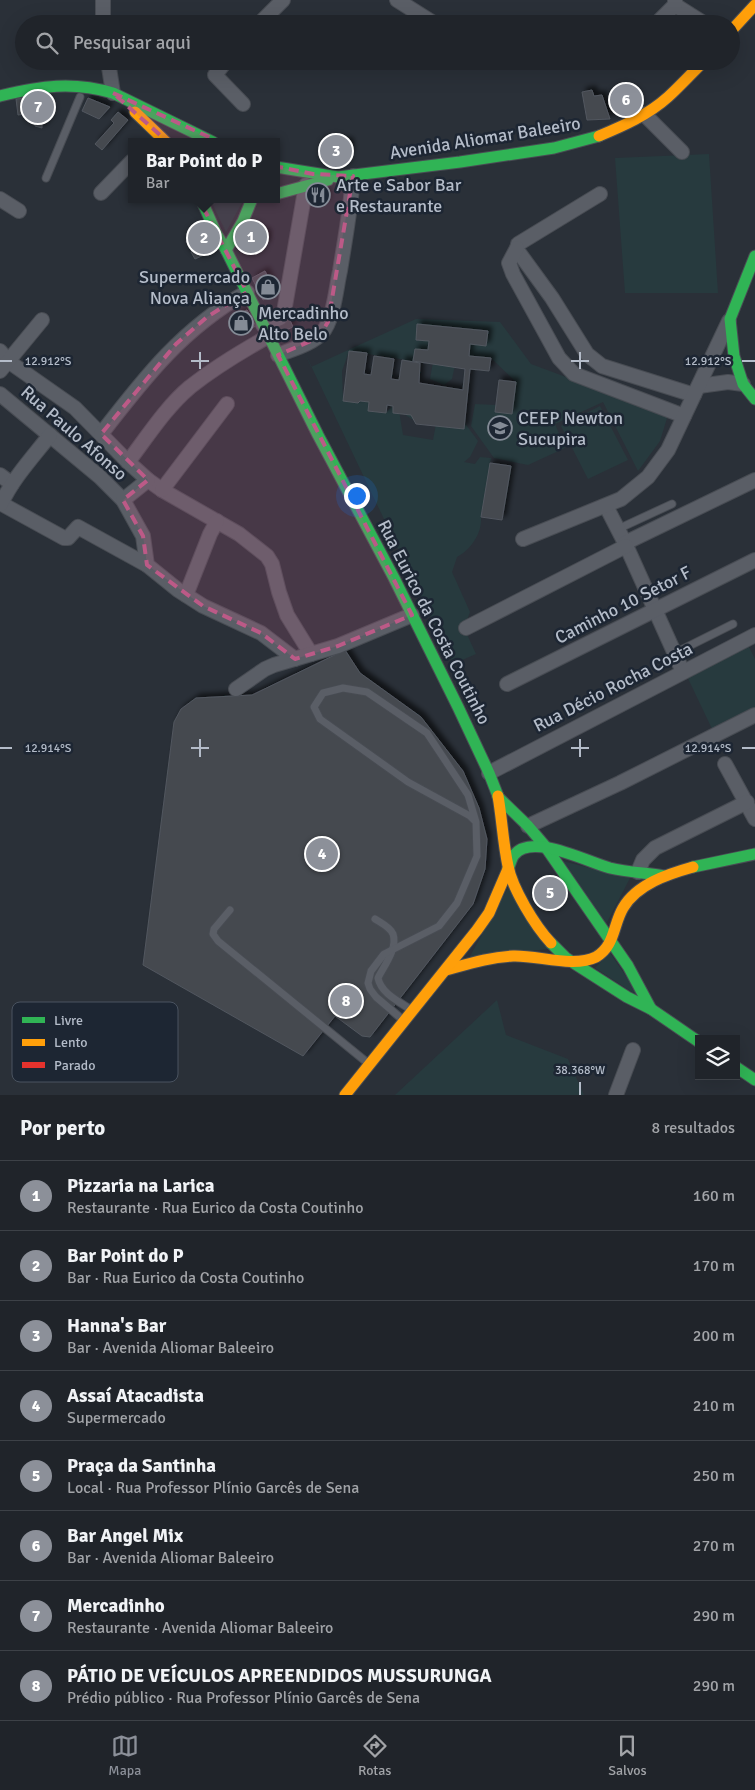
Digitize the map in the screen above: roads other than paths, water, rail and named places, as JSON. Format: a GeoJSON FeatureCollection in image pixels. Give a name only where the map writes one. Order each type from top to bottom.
{"type":"FeatureCollection","features":[{"type":"Feature","properties":{"kind":"main road"},"geometry":{"type":"LineString","coordinates":[[740,21],[755,5]]}},
{"type":"Feature","properties":{"kind":"main road","name":"Avenida Aliomar Baleeiro"},"geometry":{"type":"LineString","coordinates":[[280,168],[338,177],[353,176],[554,148],[596,137],[621,127],[667,98],[695,70]]}},
{"type":"Feature","properties":{"kind":"main road"},"geometry":{"type":"LineString","coordinates":[[0,96],[54,84],[83,92],[113,93],[204,138]]}},
{"type":"Feature","properties":{"kind":"main road"},"geometry":{"type":"LineString","coordinates":[[113,93],[158,138]]}},
{"type":"Feature","properties":{"kind":"main road"},"geometry":{"type":"LineString","coordinates":[[280,193],[338,177]]}},
{"type":"Feature","properties":{"kind":"main road","name":"Rua Eurico da Costa Coutinho"},"geometry":{"type":"LineString","coordinates":[[203,203],[213,228],[226,250],[412,615],[489,773],[498,797],[508,867],[514,885],[528,910],[549,940],[566,958],[613,989],[651,1009],[695,1039]]}},
{"type":"Feature","properties":{"kind":"main road"},"geometry":{"type":"LineString","coordinates":[[226,250],[251,204]]}},
{"type":"Feature","properties":{"kind":"main road"},"geometry":{"type":"LineString","coordinates":[[755,256],[730,319],[734,356],[743,384],[755,399]]}},
{"type":"Feature","properties":{"kind":"main road","name":"Rua Eurico da Costa Coutinho"},"geometry":{"type":"LineString","coordinates":[[498,797],[528,826],[544,846],[628,966],[651,1009]]}},
{"type":"Feature","properties":{"kind":"main road"},"geometry":{"type":"LineString","coordinates":[[345,1095],[446,970],[489,913],[508,867],[514,856],[522,849],[544,846],[611,868],[664,876]]}},
{"type":"Feature","properties":{"kind":"main road"},"geometry":{"type":"LineString","coordinates":[[446,970],[484,960],[515,956],[545,957],[573,961],[586,960],[596,956],[611,943],[619,915],[626,903],[636,892],[664,876],[755,854]]}},
{"type":"Feature","properties":{"kind":"main road"},"geometry":{"type":"LineString","coordinates":[[740,1070],[755,1080]]}},
{"type":"Feature","properties":{"kind":"street"},"geometry":{"type":"LineString","coordinates":[[103,0],[103,15]]}},
{"type":"Feature","properties":{"kind":"street"},"geometry":{"type":"LineString","coordinates":[[269,15],[283,0]]}},
{"type":"Feature","properties":{"kind":"street"},"geometry":{"type":"LineString","coordinates":[[397,0],[421,15]]}},
{"type":"Feature","properties":{"kind":"street"},"geometry":{"type":"LineString","coordinates":[[664,15],[675,2],[693,15]]}},
{"type":"Feature","properties":{"kind":"street"},"geometry":{"type":"LineString","coordinates":[[109,70],[113,93]]}},
{"type":"Feature","properties":{"kind":"street"},"geometry":{"type":"LineString","coordinates":[[219,70],[215,75],[243,104]]}},
{"type":"Feature","properties":{"kind":"street"},"geometry":{"type":"LineString","coordinates":[[644,114],[682,152]]}},
{"type":"Feature","properties":{"kind":"street"},"geometry":{"type":"LineString","coordinates":[[101,193],[128,165]]}},
{"type":"Feature","properties":{"kind":"street"},"geometry":{"type":"LineString","coordinates":[[278,355],[318,338],[324,332],[334,300],[350,214],[353,176]]}},
{"type":"Feature","properties":{"kind":"street"},"geometry":{"type":"LineString","coordinates":[[128,462],[163,417],[190,388],[226,363],[266,331],[284,312],[306,185]]}},
{"type":"Feature","properties":{"kind":"street"},"geometry":{"type":"LineString","coordinates":[[600,194],[518,244],[509,264],[559,358],[567,368],[574,374],[684,416]]}},
{"type":"Feature","properties":{"kind":"street"},"geometry":{"type":"LineString","coordinates":[[0,199],[18,211]]}},
{"type":"Feature","properties":{"kind":"street"},"geometry":{"type":"LineString","coordinates":[[517,248],[552,298],[574,336],[594,361],[610,369],[696,390],[728,382],[743,384]]}},
{"type":"Feature","properties":{"kind":"street"},"geometry":{"type":"LineString","coordinates":[[101,434],[144,379],[176,344],[207,317],[247,292]]}},
{"type":"Feature","properties":{"kind":"street"},"geometry":{"type":"LineString","coordinates":[[523,539],[621,499],[648,477],[668,450],[730,319]]}},
{"type":"Feature","properties":{"kind":"street"},"geometry":{"type":"LineString","coordinates":[[42,320],[3,361],[75,408],[148,480],[239,534],[267,556],[272,564],[287,615],[311,654]]}},
{"type":"Feature","properties":{"kind":"street","name":"Rua Paulo Afonso"},"geometry":{"type":"LineString","coordinates":[[0,394],[100,476],[123,500],[143,536],[147,565]]}},
{"type":"Feature","properties":{"kind":"street"},"geometry":{"type":"LineString","coordinates":[[162,490],[227,404]]}},
{"type":"Feature","properties":{"kind":"street"},"geometry":{"type":"LineString","coordinates":[[50,435],[12,484],[0,504],[64,538],[68,538],[77,528],[82,529],[147,565],[203,606],[261,633],[295,659]]}},
{"type":"Feature","properties":{"kind":"street"},"geometry":{"type":"LineString","coordinates":[[0,474],[12,484]]}},
{"type":"Feature","properties":{"kind":"street","name":"Rua Paulo Afonso"},"geometry":{"type":"LineString","coordinates":[[123,500],[148,480]]}},
{"type":"Feature","properties":{"kind":"street"},"geometry":{"type":"LineString","coordinates":[[466,628],[625,544],[755,480]]}},
{"type":"Feature","properties":{"kind":"street"},"geometry":{"type":"LineString","coordinates":[[606,506],[684,672]]}},
{"type":"Feature","properties":{"kind":"street"},"geometry":{"type":"LineString","coordinates":[[186,594],[217,521]]}},
{"type":"Feature","properties":{"kind":"street","name":"Caminho 10 Setor F"},"geometry":{"type":"LineString","coordinates":[[507,684],[755,560]]}},
{"type":"Feature","properties":{"kind":"street"},"geometry":{"type":"LineString","coordinates":[[236,689],[265,669],[338,646],[412,615]]}},
{"type":"Feature","properties":{"kind":"street","name":"Rua Décio Rocha Costa"},"geometry":{"type":"LineString","coordinates":[[489,773],[755,635]]}},
{"type":"Feature","properties":{"kind":"street"},"geometry":{"type":"LineString","coordinates":[[528,826],[620,783],[755,715]]}},
{"type":"Feature","properties":{"kind":"street"},"geometry":{"type":"LineString","coordinates":[[725,764],[755,818]]}},
{"type":"Feature","properties":{"kind":"street"},"geometry":{"type":"LineString","coordinates":[[638,872],[643,860],[655,848],[747,802]]}},
{"type":"Feature","properties":{"kind":"street"},"geometry":{"type":"LineString","coordinates":[[616,1095],[633,1050]]}},
{"type":"Feature","properties":{"kind":"lane"},"geometry":{"type":"LineString","coordinates":[[46,178],[83,92]]}},
{"type":"Feature","properties":{"kind":"lane"},"geometry":{"type":"LineString","coordinates":[[618,529],[672,504]]}},
{"type":"Feature","properties":{"kind":"lane"},"geometry":{"type":"LineString","coordinates":[[675,653],[733,624]]}},
{"type":"Feature","properties":{"kind":"lane"},"geometry":{"type":"LineString","coordinates":[[404,1021],[376,997],[368,983],[371,971],[384,954],[439,926],[458,903],[478,856],[476,822],[468,795],[427,734],[367,692],[343,688],[323,693],[314,707],[320,720],[408,782],[470,816],[476,822]]}},
{"type":"Feature","properties":{"kind":"lane"},"geometry":{"type":"LineString","coordinates":[[230,910],[214,929],[213,934],[218,940],[369,1064]]}},
{"type":"Feature","properties":{"kind":"lane"},"geometry":{"type":"LineString","coordinates":[[375,919],[393,934],[394,948],[378,978],[380,986],[412,1011]]}},
{"type":"Feature","properties":{"kind":"place","name":"Bar Angel Mix"},"geometry":{"type":"Point","coordinates":[626,100]}},
{"type":"Feature","properties":{"kind":"place","name":"Mercadinho"},"geometry":{"type":"Point","coordinates":[38,107]}},
{"type":"Feature","properties":{"kind":"place","name":"Hanna's Bar"},"geometry":{"type":"Point","coordinates":[336,151]}},
{"type":"Feature","properties":{"kind":"place","name":"Arte e Sabor Bar e Restaurante"},"geometry":{"type":"Point","coordinates":[318,195]}},
{"type":"Feature","properties":{"kind":"place","name":"Pizzaria na Larica"},"geometry":{"type":"Point","coordinates":[251,237]}},
{"type":"Feature","properties":{"kind":"place","name":"Bar Point do P"},"geometry":{"type":"Point","coordinates":[204,238]}},
{"type":"Feature","properties":{"kind":"place","name":"Supermercado Nova Aliança"},"geometry":{"type":"Point","coordinates":[268,287]}},
{"type":"Feature","properties":{"kind":"place","name":"Mercadinho Alto Belo"},"geometry":{"type":"Point","coordinates":[241,323]}},
{"type":"Feature","properties":{"kind":"place","name":"CEEP Newton Sucupira"},"geometry":{"type":"Point","coordinates":[500,428]}},
{"type":"Feature","properties":{"kind":"place","name":"Assaí Atacadista"},"geometry":{"type":"Point","coordinates":[322,854]}},
{"type":"Feature","properties":{"kind":"place","name":"Praça da Santinha"},"geometry":{"type":"Point","coordinates":[550,893]}},
{"type":"Feature","properties":{"kind":"place","name":"PÁTIO DE VEÍCULOS APREENDIDOS MUSSURUNGA"},"geometry":{"type":"Point","coordinates":[346,1001]}}]}
